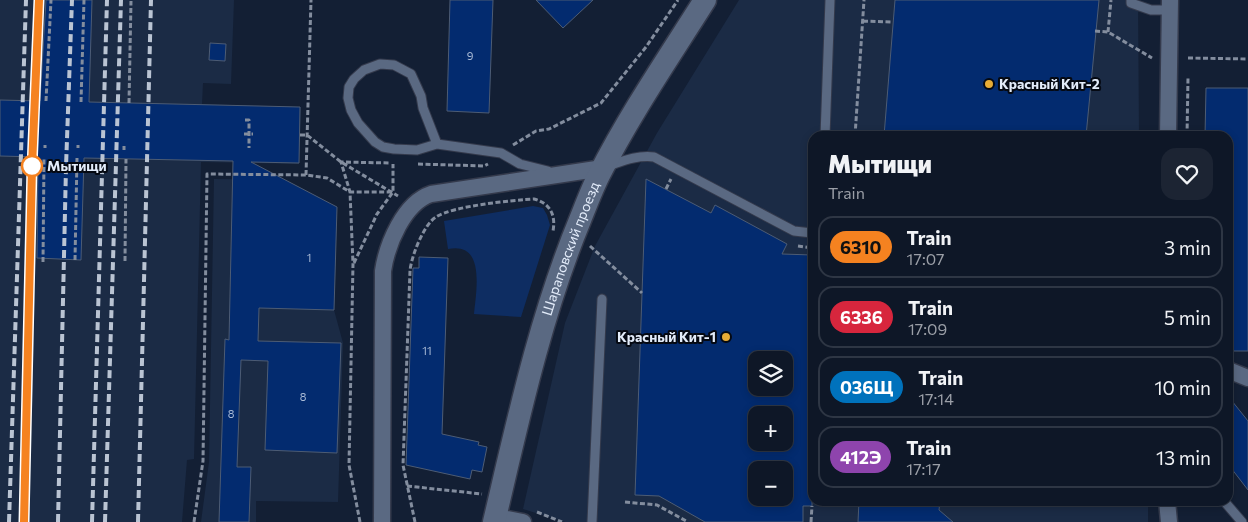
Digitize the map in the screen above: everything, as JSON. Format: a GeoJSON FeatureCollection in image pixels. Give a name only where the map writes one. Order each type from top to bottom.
{"type":"FeatureCollection","features":[{"type":"Feature","properties":{"kind":"main road","name":"Шараповский проезд"},"geometry":{"type":"LineString","coordinates":[[495,519],[518,415],[569,247],[603,168],[621,133],[705,0]]}},
{"type":"Feature","properties":{"kind":"street"},"geometry":{"type":"LineString","coordinates":[[1168,131],[1170,5]]}},
{"type":"Feature","properties":{"kind":"street"},"geometry":{"type":"LineString","coordinates":[[382,522],[383,271],[391,244],[407,211],[419,199],[442,191],[603,168]]}},
{"type":"Feature","properties":{"kind":"street"},"geometry":{"type":"LineString","coordinates":[[1233,372],[1248,378]]}},
{"type":"Feature","properties":{"kind":"street"},"geometry":{"type":"LineString","coordinates":[[1167,506],[1169,522]]}},
{"type":"Feature","properties":{"kind":"street"},"geometry":{"type":"LineString","coordinates":[[495,519],[529,517]]}},
{"type":"Feature","properties":{"kind":"lane"},"geometry":{"type":"LineString","coordinates":[[825,131],[830,0]]}},
{"type":"Feature","properties":{"kind":"lane"},"geometry":{"type":"LineString","coordinates":[[1131,0],[1130,2],[1151,10],[1170,5]]}},
{"type":"Feature","properties":{"kind":"lane"},"geometry":{"type":"LineString","coordinates":[[437,144],[423,108],[421,96],[411,74],[394,64],[380,64],[364,70],[354,79],[349,87],[348,98],[351,110],[358,122],[375,142],[383,147],[417,150],[437,144],[501,153],[531,168],[571,173]]}},
{"type":"Feature","properties":{"kind":"lane"},"geometry":{"type":"LineString","coordinates":[[603,168],[643,155],[654,157],[794,232],[808,232]]}},
{"type":"Feature","properties":{"kind":"lane"},"geometry":{"type":"LineString","coordinates":[[592,522],[602,299]]}},
{"type":"Feature","properties":{"kind":"lane"},"geometry":{"type":"LineString","coordinates":[[1228,506],[1242,522]]}},
{"type":"Feature","properties":{"kind":"path"},"geometry":{"type":"LineString","coordinates":[[46,102],[51,0]]}},
{"type":"Feature","properties":{"kind":"path"},"geometry":{"type":"LineString","coordinates":[[82,102],[84,0]]}},
{"type":"Feature","properties":{"kind":"path"},"geometry":{"type":"LineString","coordinates":[[306,175],[312,0]]}},
{"type":"Feature","properties":{"kind":"path"},"geometry":{"type":"LineString","coordinates":[[517,142],[536,131],[549,128],[602,103],[646,46],[678,0]]}},
{"type":"Feature","properties":{"kind":"path"},"geometry":{"type":"LineString","coordinates":[[855,131],[864,0]]}},
{"type":"Feature","properties":{"kind":"path"},"geometry":{"type":"LineString","coordinates":[[1108,32],[1111,0]]}},
{"type":"Feature","properties":{"kind":"path"},"geometry":{"type":"LineString","coordinates":[[129,103],[131,1]]}},
{"type":"Feature","properties":{"kind":"path"},"geometry":{"type":"LineString","coordinates":[[863,21],[893,22]]}},
{"type":"Feature","properties":{"kind":"path"},"geometry":{"type":"LineString","coordinates":[[1095,31],[1108,32],[1152,58]]}},
{"type":"Feature","properties":{"kind":"path"},"geometry":{"type":"LineString","coordinates":[[1188,68],[1188,58],[1248,59]]}},
{"type":"Feature","properties":{"kind":"path"},"geometry":{"type":"LineString","coordinates":[[1188,77],[1188,131]]}},
{"type":"Feature","properties":{"kind":"path"},"geometry":{"type":"LineString","coordinates":[[244,120],[250,120],[249,148]]}},
{"type":"Feature","properties":{"kind":"path"},"geometry":{"type":"LineString","coordinates":[[244,134],[251,134]]}},
{"type":"Feature","properties":{"kind":"path"},"geometry":{"type":"LineString","coordinates":[[300,135],[307,135],[340,162],[398,196]]}},
{"type":"Feature","properties":{"kind":"path"},"geometry":{"type":"LineString","coordinates":[[43,262],[44,157]]}},
{"type":"Feature","properties":{"kind":"path"},"geometry":{"type":"LineString","coordinates":[[75,260],[77,158]]}},
{"type":"Feature","properties":{"kind":"path"},"geometry":{"type":"LineString","coordinates":[[125,261],[126,159]]}},
{"type":"Feature","properties":{"kind":"path"},"geometry":{"type":"LineString","coordinates":[[340,162],[350,192],[353,264],[349,464],[360,522]]}},
{"type":"Feature","properties":{"kind":"path"},"geometry":{"type":"LineString","coordinates":[[353,264],[377,214],[392,192],[393,164]]}},
{"type":"Feature","properties":{"kind":"path"},"geometry":{"type":"LineString","coordinates":[[194,522],[203,461],[207,174],[306,175],[327,178],[350,192],[392,192]]}},
{"type":"Feature","properties":{"kind":"path"},"geometry":{"type":"LineString","coordinates":[[666,189],[671,178]]}},
{"type":"Feature","properties":{"kind":"path"},"geometry":{"type":"LineString","coordinates":[[415,522],[403,465],[411,264],[429,222],[450,210],[534,199],[542,201],[551,210],[554,223],[551,238]]}},
{"type":"Feature","properties":{"kind":"path"},"geometry":{"type":"LineString","coordinates":[[590,246],[642,293]]}},
{"type":"Feature","properties":{"kind":"path"},"geometry":{"type":"LineString","coordinates":[[407,486],[482,494]]}},
{"type":"Feature","properties":{"kind":"path"},"geometry":{"type":"LineString","coordinates":[[625,502],[657,505],[688,522]]}},
{"type":"Feature","properties":{"kind":"path"},"geometry":{"type":"LineString","coordinates":[[811,522],[812,506]]}},
{"type":"Feature","properties":{"kind":"path"},"geometry":{"type":"LineString","coordinates":[[529,517],[562,522]]}},
{"type":"Feature","properties":{"kind":"shaded area"},"geometry":{"type":"Polygon","coordinates":[[[0,0],[234,0],[231,84],[203,83],[202,104],[301,107],[299,164],[201,162],[194,459],[187,460],[182,522],[0,522],[0,0]]]}},
{"type":"Feature","properties":{"kind":"shaded area"},"geometry":{"type":"Polygon","coordinates":[[[739,0],[1138,0],[1139,131],[808,131],[808,506],[1148,506],[1148,522],[565,522],[523,509],[565,323],[595,246],[657,133],[739,0]]]}},
{"type":"Feature","properties":{"kind":"shaded area"},"geometry":{"type":"Polygon","coordinates":[[[214,179],[286,180],[281,308],[334,310],[343,343],[338,502],[256,501],[256,522],[201,522],[209,462],[214,179]]]}},
{"type":"Feature","properties":{"kind":"shaded area"},"geometry":{"type":"Polygon","coordinates":[[[533,206],[543,208],[550,225],[521,317],[474,314],[477,282],[473,260],[468,253],[460,249],[448,249],[444,221],[533,206]]]}},
{"type":"Feature","properties":{"kind":"building"},"geometry":{"type":"Polygon","coordinates":[[[46,0],[92,0],[89,102],[300,107],[299,163],[251,162],[337,207],[334,310],[259,308],[258,341],[341,343],[337,453],[265,450],[268,361],[241,360],[237,467],[251,467],[249,522],[219,522],[225,339],[229,340],[233,161],[84,158],[81,260],[37,258],[38,157],[0,156],[0,100],[40,101],[46,0]]]}},
{"type":"Feature","properties":{"kind":"building"},"geometry":{"type":"Polygon","coordinates":[[[450,0],[493,0],[489,113],[447,111],[450,0]]]}},
{"type":"Feature","properties":{"kind":"building"},"geometry":{"type":"Polygon","coordinates":[[[536,0],[593,0],[563,28],[536,0]]]}},
{"type":"Feature","properties":{"kind":"building","name":"Красный Кит-2"},"geometry":{"type":"Polygon","coordinates":[[[895,0],[1099,0],[1086,131],[884,131],[895,0]]]}},
{"type":"Feature","properties":{"kind":"building"},"geometry":{"type":"Polygon","coordinates":[[[210,43],[226,44],[225,61],[209,60],[210,43]]]}},
{"type":"Feature","properties":{"kind":"building"},"geometry":{"type":"Polygon","coordinates":[[[1206,88],[1248,88],[1248,351],[1233,351],[1233,131],[1205,131],[1206,88]]]}},
{"type":"Feature","properties":{"kind":"building","name":"Красный Кит-1"},"geometry":{"type":"Polygon","coordinates":[[[646,179],[711,213],[715,205],[787,244],[782,254],[808,255],[808,506],[803,506],[803,522],[705,522],[659,496],[635,495],[646,179]]]}},
{"type":"Feature","properties":{"kind":"building"},"geometry":{"type":"Polygon","coordinates":[[[419,257],[448,258],[442,434],[479,442],[478,445],[487,447],[482,472],[472,470],[470,479],[406,465],[413,268],[419,268],[419,257]]]}},
{"type":"Feature","properties":{"kind":"building"},"geometry":{"type":"Polygon","coordinates":[[[1233,402],[1248,421],[1248,490],[1233,470],[1233,402]]]}},
{"type":"Feature","properties":{"kind":"building"},"geometry":{"type":"Polygon","coordinates":[[[859,506],[939,506],[939,510],[953,522],[858,522],[859,506]]]}},
{"type":"Feature","properties":{"kind":"railway"},"geometry":{"type":"LineString","coordinates":[[9,522],[26,0]]}},
{"type":"Feature","properties":{"kind":"railway"},"geometry":{"type":"LineString","coordinates":[[24,522],[32,167],[39,0]]}},
{"type":"Feature","properties":{"kind":"railway"},"geometry":{"type":"LineString","coordinates":[[58,522],[66,167],[72,0]]}},
{"type":"Feature","properties":{"kind":"railway"},"geometry":{"type":"LineString","coordinates":[[92,522],[107,0]]}},
{"type":"Feature","properties":{"kind":"railway"},"geometry":{"type":"LineString","coordinates":[[105,522],[121,0]]}},
{"type":"Feature","properties":{"kind":"railway"},"geometry":{"type":"LineString","coordinates":[[138,522],[151,0]]}},
{"type":"Feature","properties":{"kind":"train","name":"6310"},"geometry":{"type":"LineString","coordinates":[[24,522],[32,167],[39,0]]}},
{"type":"Feature","properties":{"kind":"place","name":"Красный Кит-2"},"geometry":{"type":"Point","coordinates":[989,84]}},
{"type":"Feature","properties":{"kind":"place","name":"Мытищи"},"geometry":{"type":"Point","coordinates":[32,166]}},
{"type":"Feature","properties":{"kind":"place","name":"Красный Кит-1"},"geometry":{"type":"Point","coordinates":[726,337]}}]}
